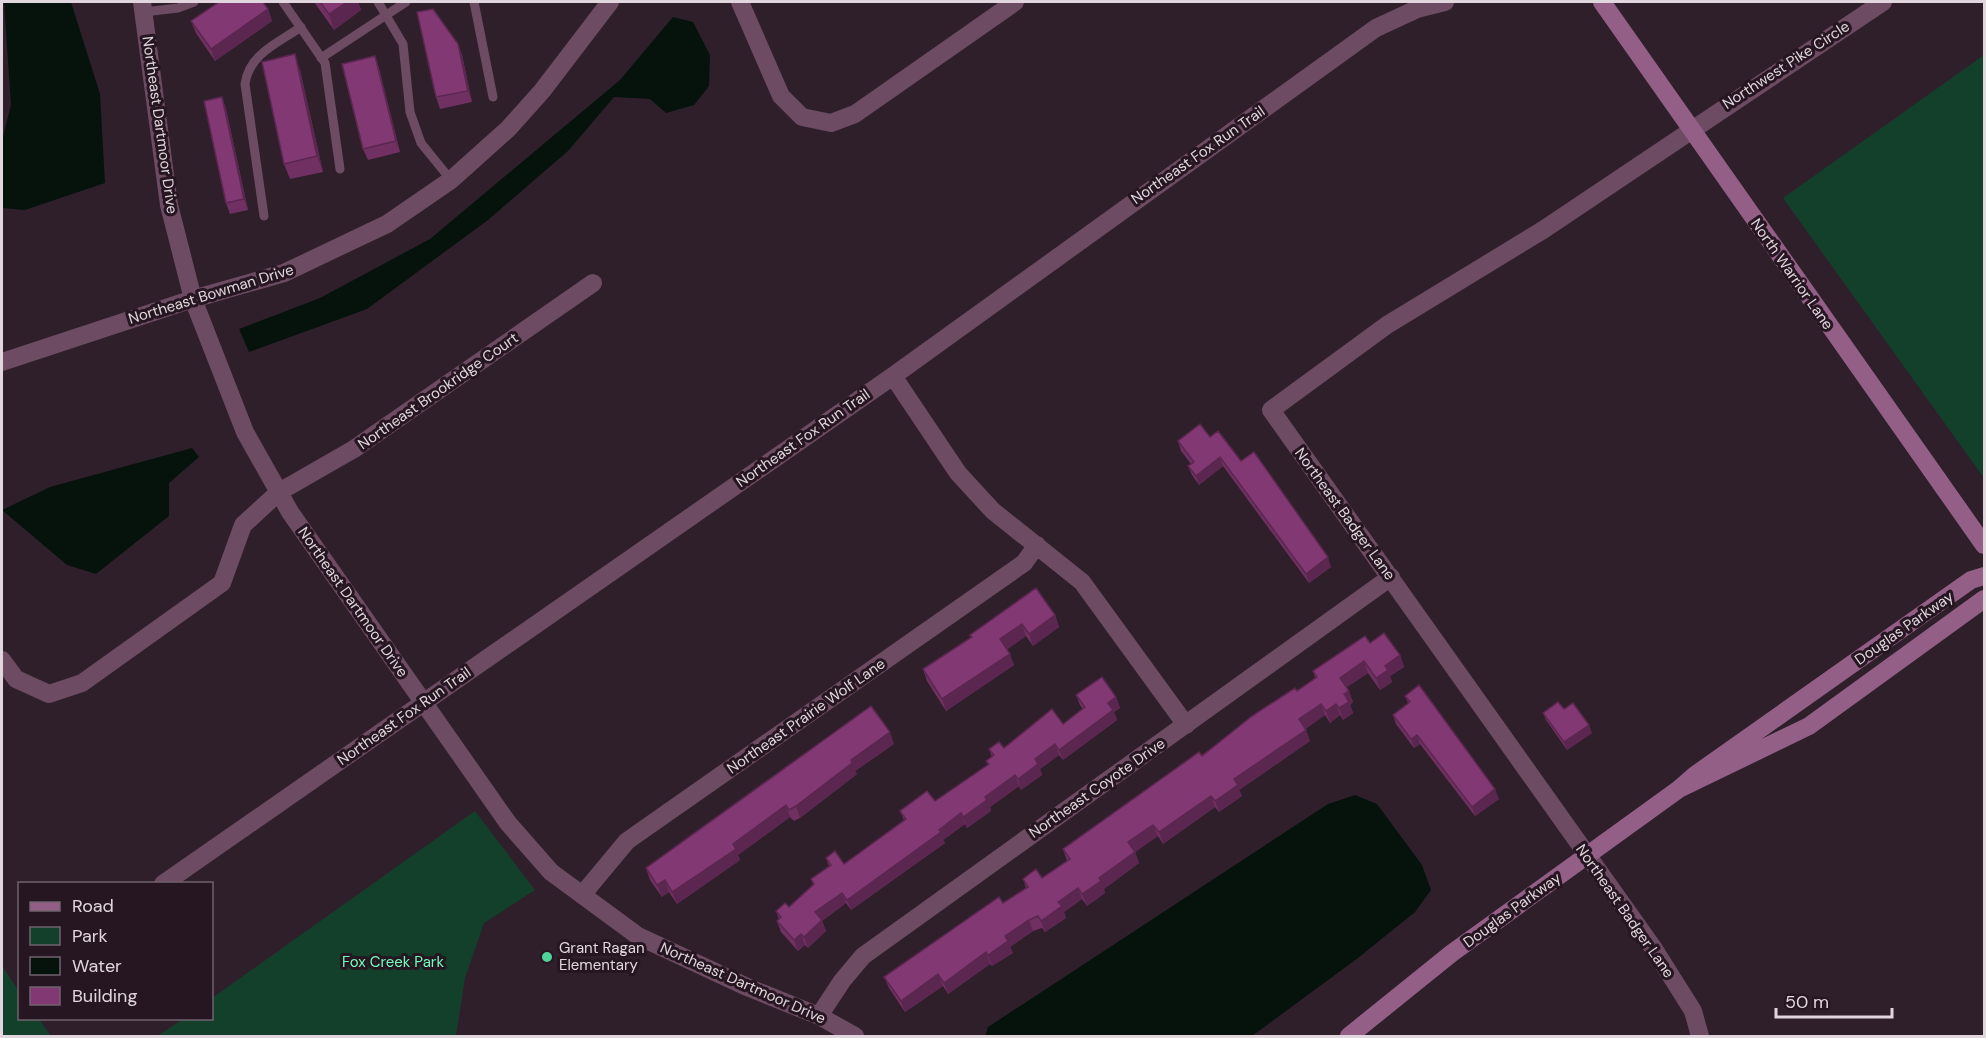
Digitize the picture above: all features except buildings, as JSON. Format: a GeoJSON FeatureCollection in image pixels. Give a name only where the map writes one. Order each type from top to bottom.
{"type":"FeatureCollection","features":[{"type":"Feature","properties":{"kind":"street","name":"Northeast Bowman Drive"},"geometry":{"type":"LineString","coordinates":[[2,362],[193,298],[284,273],[344,247],[387,224],[451,180],[508,129],[542,91],[610,2]]}},
{"type":"Feature","properties":{"kind":"street"},"geometry":{"type":"LineString","coordinates":[[740,2],[781,96],[802,117],[831,123],[855,114],[1015,2]]}},
{"type":"Feature","properties":{"kind":"street","name":"Northeast Fox Run Trail"},"geometry":{"type":"LineString","coordinates":[[166,882],[892,376],[1376,28],[1417,9],[1445,2]]}},
{"type":"Feature","properties":{"kind":"street","name":"North Warrior Lane"},"geometry":{"type":"LineString","coordinates":[[1602,2],[1984,545]]}},
{"type":"Feature","properties":{"kind":"street","name":"Northwest Pike Circle"},"geometry":{"type":"LineString","coordinates":[[1690,129],[1883,2]]}},
{"type":"Feature","properties":{"kind":"street","name":"Northeast Dartmoor Drive"},"geometry":{"type":"LineString","coordinates":[[143,7],[169,205],[193,298],[227,391],[246,432],[290,512],[527,848],[551,872],[638,936],[678,957],[819,1016],[855,1036]]}},
{"type":"Feature","properties":{"kind":"street","name":"Northeast Badger Lane"},"geometry":{"type":"LineString","coordinates":[[1690,129],[1543,230],[1388,325],[1270,410],[1654,949],[1693,1011],[1700,1036]]}},
{"type":"Feature","properties":{"kind":"street","name":"Northeast Brookridge Court"},"geometry":{"type":"LineString","coordinates":[[2,660],[16,679],[49,694],[82,683],[222,583],[243,525],[279,492],[354,449],[593,283]]}},
{"type":"Feature","properties":{"kind":"street"},"geometry":{"type":"LineString","coordinates":[[892,376],[958,472],[993,511],[1082,582],[1103,607],[1186,725]]}},
{"type":"Feature","properties":{"kind":"street","name":"Northeast Prairie Wolf Lane"},"geometry":{"type":"LineString","coordinates":[[582,895],[627,842],[1024,563],[1037,545]]}},
{"type":"Feature","properties":{"kind":"street","name":"Douglas Parkway"},"geometry":{"type":"LineString","coordinates":[[1349,1036],[1452,953],[1588,856],[1695,775],[1962,587],[1984,576]]}},
{"type":"Feature","properties":{"kind":"street","name":"Northeast Coyote Drive"},"geometry":{"type":"LineString","coordinates":[[819,1016],[842,981],[863,956],[1391,577]]}},
{"type":"Feature","properties":{"kind":"street","name":"Douglas Parkway"},"geometry":{"type":"LineString","coordinates":[[1679,789],[1809,726],[1984,598]]}},
{"type":"Feature","properties":{"kind":"lane"},"geometry":{"type":"LineString","coordinates":[[143,7],[178,8],[194,2]]}},
{"type":"Feature","properties":{"kind":"lane"},"geometry":{"type":"LineString","coordinates":[[283,2],[325,63],[340,170]]}},
{"type":"Feature","properties":{"kind":"lane"},"geometry":{"type":"LineString","coordinates":[[378,2],[403,44],[410,112],[421,143],[451,180]]}},
{"type":"Feature","properties":{"kind":"lane"},"geometry":{"type":"LineString","coordinates":[[321,57],[406,2]]}},
{"type":"Feature","properties":{"kind":"lane"},"geometry":{"type":"LineString","coordinates":[[474,2],[493,97]]}},
{"type":"Feature","properties":{"kind":"lane"},"geometry":{"type":"LineString","coordinates":[[264,216],[245,84],[247,72],[253,60],[301,27]]}},
{"type":"Feature","properties":{"kind":"green space"},"geometry":{"type":"Polygon","coordinates":[[[1984,55],[1984,478],[1783,198],[1984,55]]]}},
{"type":"Feature","properties":{"kind":"green space","name":"Fox Creek Park"},"geometry":{"type":"Polygon","coordinates":[[[475,811],[535,890],[484,923],[465,978],[456,1036],[157,1036],[181,1020],[213,1020],[213,997],[475,811]]]}},
{"type":"Feature","properties":{"kind":"green space"},"geometry":{"type":"Polygon","coordinates":[[[2,966],[18,990],[18,1020],[40,1020],[51,1036],[2,1036],[2,966]]]}},
{"type":"Feature","properties":{"kind":"water"},"geometry":{"type":"Polygon","coordinates":[[[4,2],[71,2],[100,94],[105,183],[25,210],[2,208],[2,140],[11,105],[4,2]]]}},
{"type":"Feature","properties":{"kind":"water"},"geometry":{"type":"Polygon","coordinates":[[[673,17],[693,22],[710,55],[709,86],[694,105],[666,113],[650,99],[614,97],[568,151],[488,220],[367,309],[249,352],[239,329],[320,298],[430,239],[620,80],[673,17]]]}},
{"type":"Feature","properties":{"kind":"water"},"geometry":{"type":"Polygon","coordinates":[[[192,448],[199,457],[169,483],[169,516],[96,574],[67,565],[2,510],[50,487],[192,448]]]}},
{"type":"Feature","properties":{"kind":"water"},"geometry":{"type":"Polygon","coordinates":[[[1355,795],[1377,804],[1422,865],[1431,890],[1415,912],[1358,958],[1252,1036],[985,1036],[988,1027],[1328,804],[1355,795]]]}},
{"type":"Feature","properties":{"kind":"place","name":"Grant Ragan Elementary"},"geometry":{"type":"Point","coordinates":[547,957]}}]}
